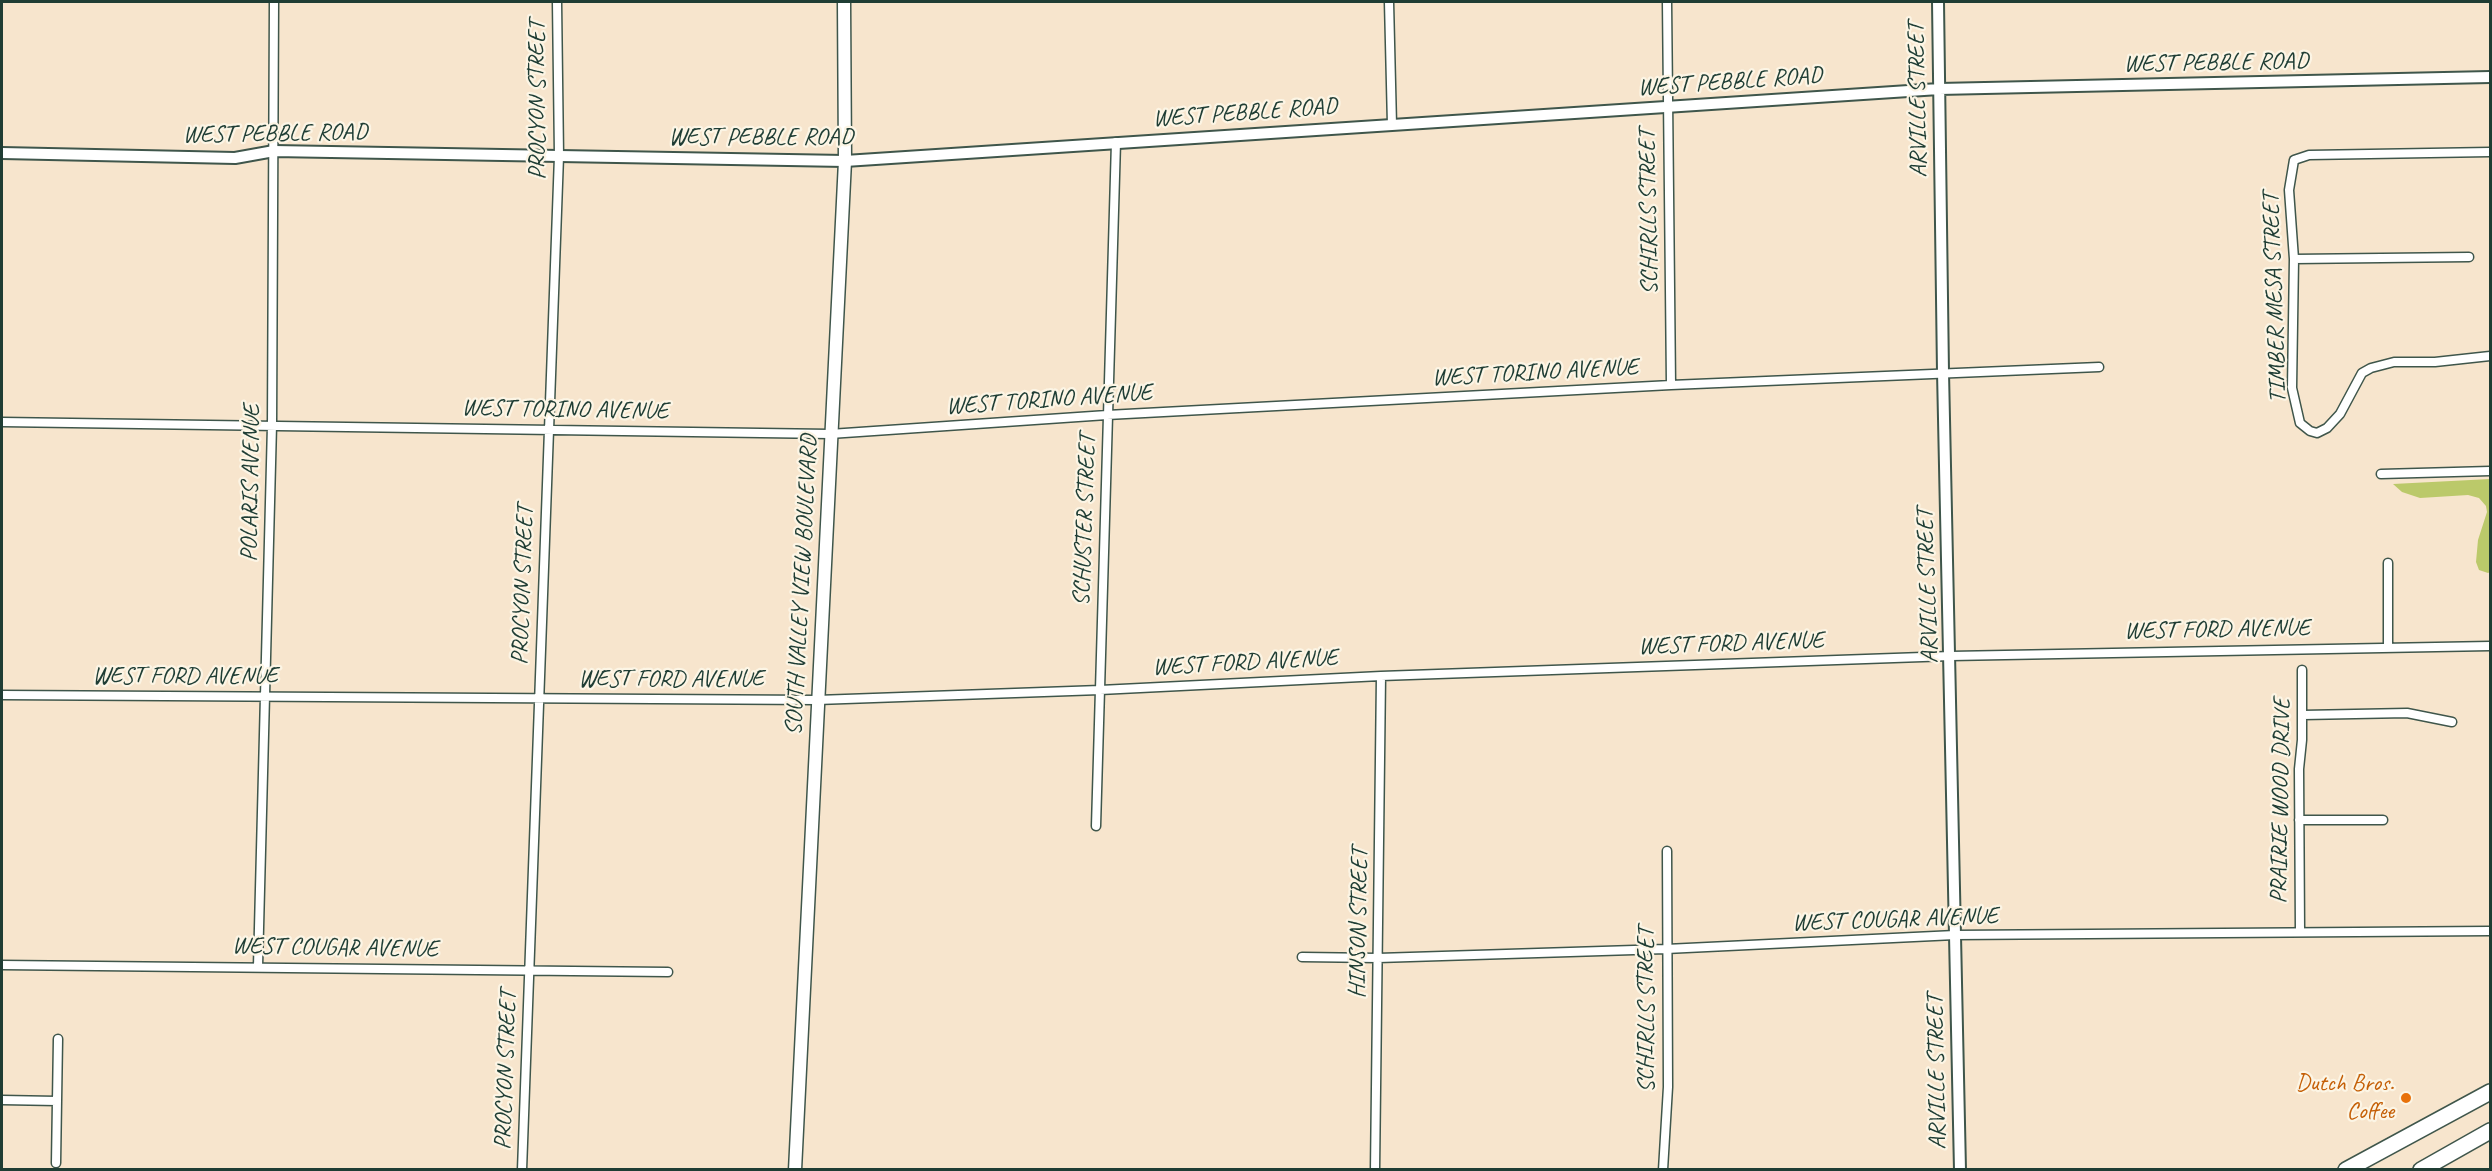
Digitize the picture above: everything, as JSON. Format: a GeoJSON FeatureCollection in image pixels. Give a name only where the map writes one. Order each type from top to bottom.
{"type":"FeatureCollection","features":[{"type":"Feature","properties":{"kind":"highway"},"geometry":{"type":"LineString","coordinates":[[2346,1170],[2490,1092]]}},
{"type":"Feature","properties":{"kind":"highway"},"geometry":{"type":"LineString","coordinates":[[2421,1170],[2490,1131]]}},
{"type":"Feature","properties":{"kind":"main road","name":"SOUTH VALLEY VIEW BOULEVARD"},"geometry":{"type":"LineString","coordinates":[[795,1170],[803,972],[845,161],[844,2]]}},
{"type":"Feature","properties":{"kind":"street","name":"POLARIS AVENUE"},"geometry":{"type":"LineString","coordinates":[[258,966],[272,425],[274,2]]}},
{"type":"Feature","properties":{"kind":"street","name":"PROCYON STREET"},"geometry":{"type":"LineString","coordinates":[[522,1170],[559,156],[557,2]]}},
{"type":"Feature","properties":{"kind":"street"},"geometry":{"type":"LineString","coordinates":[[1389,2],[1392,125]]}},
{"type":"Feature","properties":{"kind":"street","name":"SCHIRLLS STREET"},"geometry":{"type":"LineString","coordinates":[[1667,2],[1671,386]]}},
{"type":"Feature","properties":{"kind":"street","name":"ARVILLE STREET"},"geometry":{"type":"LineString","coordinates":[[1938,2],[1943,372],[1951,656],[1960,1170]]}},
{"type":"Feature","properties":{"kind":"street","name":"WEST PEBBLE ROAD"},"geometry":{"type":"LineString","coordinates":[[2,153],[235,158],[274,151],[845,161],[1939,89],[2490,77]]}},
{"type":"Feature","properties":{"kind":"street","name":"SCHUSTER STREET"},"geometry":{"type":"LineString","coordinates":[[1096,826],[1116,142]]}},
{"type":"Feature","properties":{"kind":"street","name":"TIMBER MESA STREET"},"geometry":{"type":"LineString","coordinates":[[2490,152],[2309,155],[2294,160],[2289,190],[2294,259],[2292,387],[2300,423],[2310,431],[2317,433],[2327,429],[2340,414],[2362,374],[2371,368],[2394,362],[2435,362],[2490,357]]}},
{"type":"Feature","properties":{"kind":"street"},"geometry":{"type":"LineString","coordinates":[[2294,259],[2469,257]]}},
{"type":"Feature","properties":{"kind":"street","name":"WEST TORINO AVENUE"},"geometry":{"type":"LineString","coordinates":[[2,422],[830,434],[1107,415],[1943,372],[2099,367]]}},
{"type":"Feature","properties":{"kind":"street"},"geometry":{"type":"LineString","coordinates":[[2381,474],[2490,471]]}},
{"type":"Feature","properties":{"kind":"street"},"geometry":{"type":"LineString","coordinates":[[2388,563],[2388,646]]}},
{"type":"Feature","properties":{"kind":"street","name":"WEST FORD AVENUE"},"geometry":{"type":"LineString","coordinates":[[2,695],[817,700],[1100,690],[1381,676],[1951,656],[2388,646],[2490,646]]}},
{"type":"Feature","properties":{"kind":"street","name":"PRAIRIE WOOD DRIVE"},"geometry":{"type":"LineString","coordinates":[[2300,932],[2299,769],[2302,670]]}},
{"type":"Feature","properties":{"kind":"street","name":"HINSON STREET"},"geometry":{"type":"LineString","coordinates":[[1375,1170],[1381,676]]}},
{"type":"Feature","properties":{"kind":"street"},"geometry":{"type":"LineString","coordinates":[[2302,715],[2407,713],[2452,722]]}},
{"type":"Feature","properties":{"kind":"street"},"geometry":{"type":"LineString","coordinates":[[2299,820],[2383,820]]}},
{"type":"Feature","properties":{"kind":"street","name":"SCHIRLLS STREET"},"geometry":{"type":"LineString","coordinates":[[1663,1170],[1668,1087],[1667,851]]}},
{"type":"Feature","properties":{"kind":"street","name":"WEST COUGAR AVENUE"},"geometry":{"type":"LineString","coordinates":[[1302,957],[1378,958],[1666,949],[1955,935],[2490,931]]}},
{"type":"Feature","properties":{"kind":"street","name":"WEST COUGAR AVENUE"},"geometry":{"type":"LineString","coordinates":[[2,965],[668,972]]}},
{"type":"Feature","properties":{"kind":"street"},"geometry":{"type":"LineString","coordinates":[[56,1162],[58,1039]]}},
{"type":"Feature","properties":{"kind":"street"},"geometry":{"type":"LineString","coordinates":[[2,1100],[57,1101]]}},
{"type":"Feature","properties":{"kind":"green space"},"geometry":{"type":"Polygon","coordinates":[[[2490,479],[2490,572],[2488,573],[2479,570],[2476,562],[2478,540],[2487,512],[2486,506],[2479,498],[2468,495],[2420,498],[2402,492],[2393,484],[2490,479]]]}},
{"type":"Feature","properties":{"kind":"place","name":"Dutch Bros. Coffee"},"geometry":{"type":"Point","coordinates":[2406,1098]}}]}
